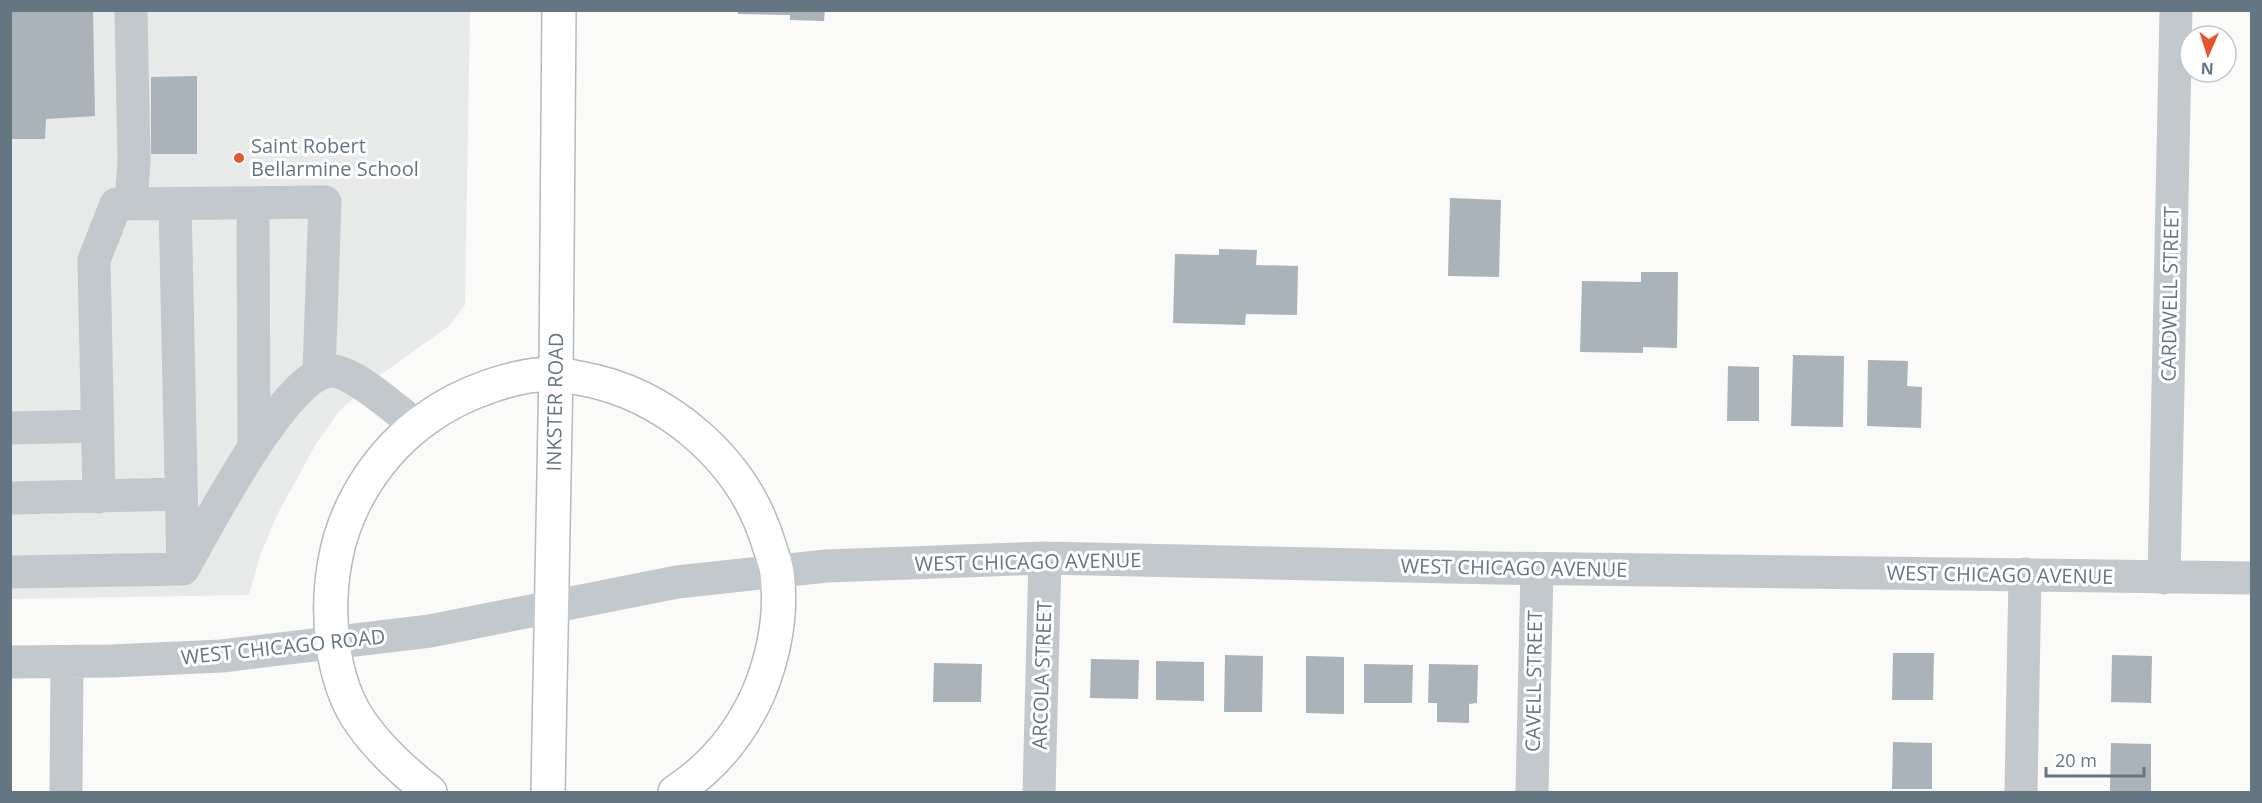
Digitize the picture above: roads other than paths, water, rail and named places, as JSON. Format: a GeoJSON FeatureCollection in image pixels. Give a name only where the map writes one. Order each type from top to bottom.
{"type":"FeatureCollection","features":[{"type":"Feature","properties":{"kind":"main road","name":"INKSTER ROAD"},"geometry":{"type":"LineString","coordinates":[[548,792],[553,607],[559,10]]}},
{"type":"Feature","properties":{"kind":"main road"},"geometry":{"type":"LineString","coordinates":[[430,792],[400,768],[359,720],[343,685],[333,643],[330,590],[338,543],[359,493],[384,456],[416,426],[439,410],[472,393],[509,380],[556,374],[598,381],[631,393],[669,412],[696,433],[726,464],[746,492],[765,530],[777,572],[777,621],[769,668],[752,709],[721,753],[688,784],[675,792]]}},
{"type":"Feature","properties":{"kind":"street"},"geometry":{"type":"LineString","coordinates":[[131,204],[134,161],[132,10]]}},
{"type":"Feature","properties":{"kind":"street","name":"CARDWELL STREET"},"geometry":{"type":"LineString","coordinates":[[2164,578],[2176,10]]}},
{"type":"Feature","properties":{"kind":"street"},"geometry":{"type":"LineString","coordinates":[[99,497],[94,260],[116,204],[325,202],[318,372]]}},
{"type":"Feature","properties":{"kind":"street"},"geometry":{"type":"LineString","coordinates":[[254,203],[254,445]]}},
{"type":"Feature","properties":{"kind":"street"},"geometry":{"type":"LineString","coordinates":[[175,204],[183,569]]}},
{"type":"Feature","properties":{"kind":"street"},"geometry":{"type":"LineString","coordinates":[[183,569],[254,445],[300,386],[318,372],[334,370],[355,378],[416,426]]}},
{"type":"Feature","properties":{"kind":"street"},"geometry":{"type":"LineString","coordinates":[[10,428],[98,426]]}},
{"type":"Feature","properties":{"kind":"street"},"geometry":{"type":"LineString","coordinates":[[10,498],[181,494]]}},
{"type":"Feature","properties":{"kind":"street","name":"WEST CHICAGO AVENUE"},"geometry":{"type":"LineString","coordinates":[[553,607],[677,582],[826,566],[1046,558],[1537,569],[2252,578]]}},
{"type":"Feature","properties":{"kind":"street","name":"ARCOLA STREET"},"geometry":{"type":"LineString","coordinates":[[1039,792],[1046,558]]}},
{"type":"Feature","properties":{"kind":"street"},"geometry":{"type":"LineString","coordinates":[[10,572],[183,569]]}},
{"type":"Feature","properties":{"kind":"street","name":"CAVELL STREET"},"geometry":{"type":"LineString","coordinates":[[1532,792],[1537,569]]}},
{"type":"Feature","properties":{"kind":"street"},"geometry":{"type":"LineString","coordinates":[[2021,792],[2025,574]]}},
{"type":"Feature","properties":{"kind":"street","name":"WEST CHICAGO ROAD"},"geometry":{"type":"LineString","coordinates":[[10,662],[222,656],[430,631],[553,607]]}},
{"type":"Feature","properties":{"kind":"street"},"geometry":{"type":"LineString","coordinates":[[66,792],[67,662]]}},
{"type":"Feature","properties":{"kind":"place","name":"Saint Robert Bellarmine School"},"geometry":{"type":"Point","coordinates":[239,158]}}]}
